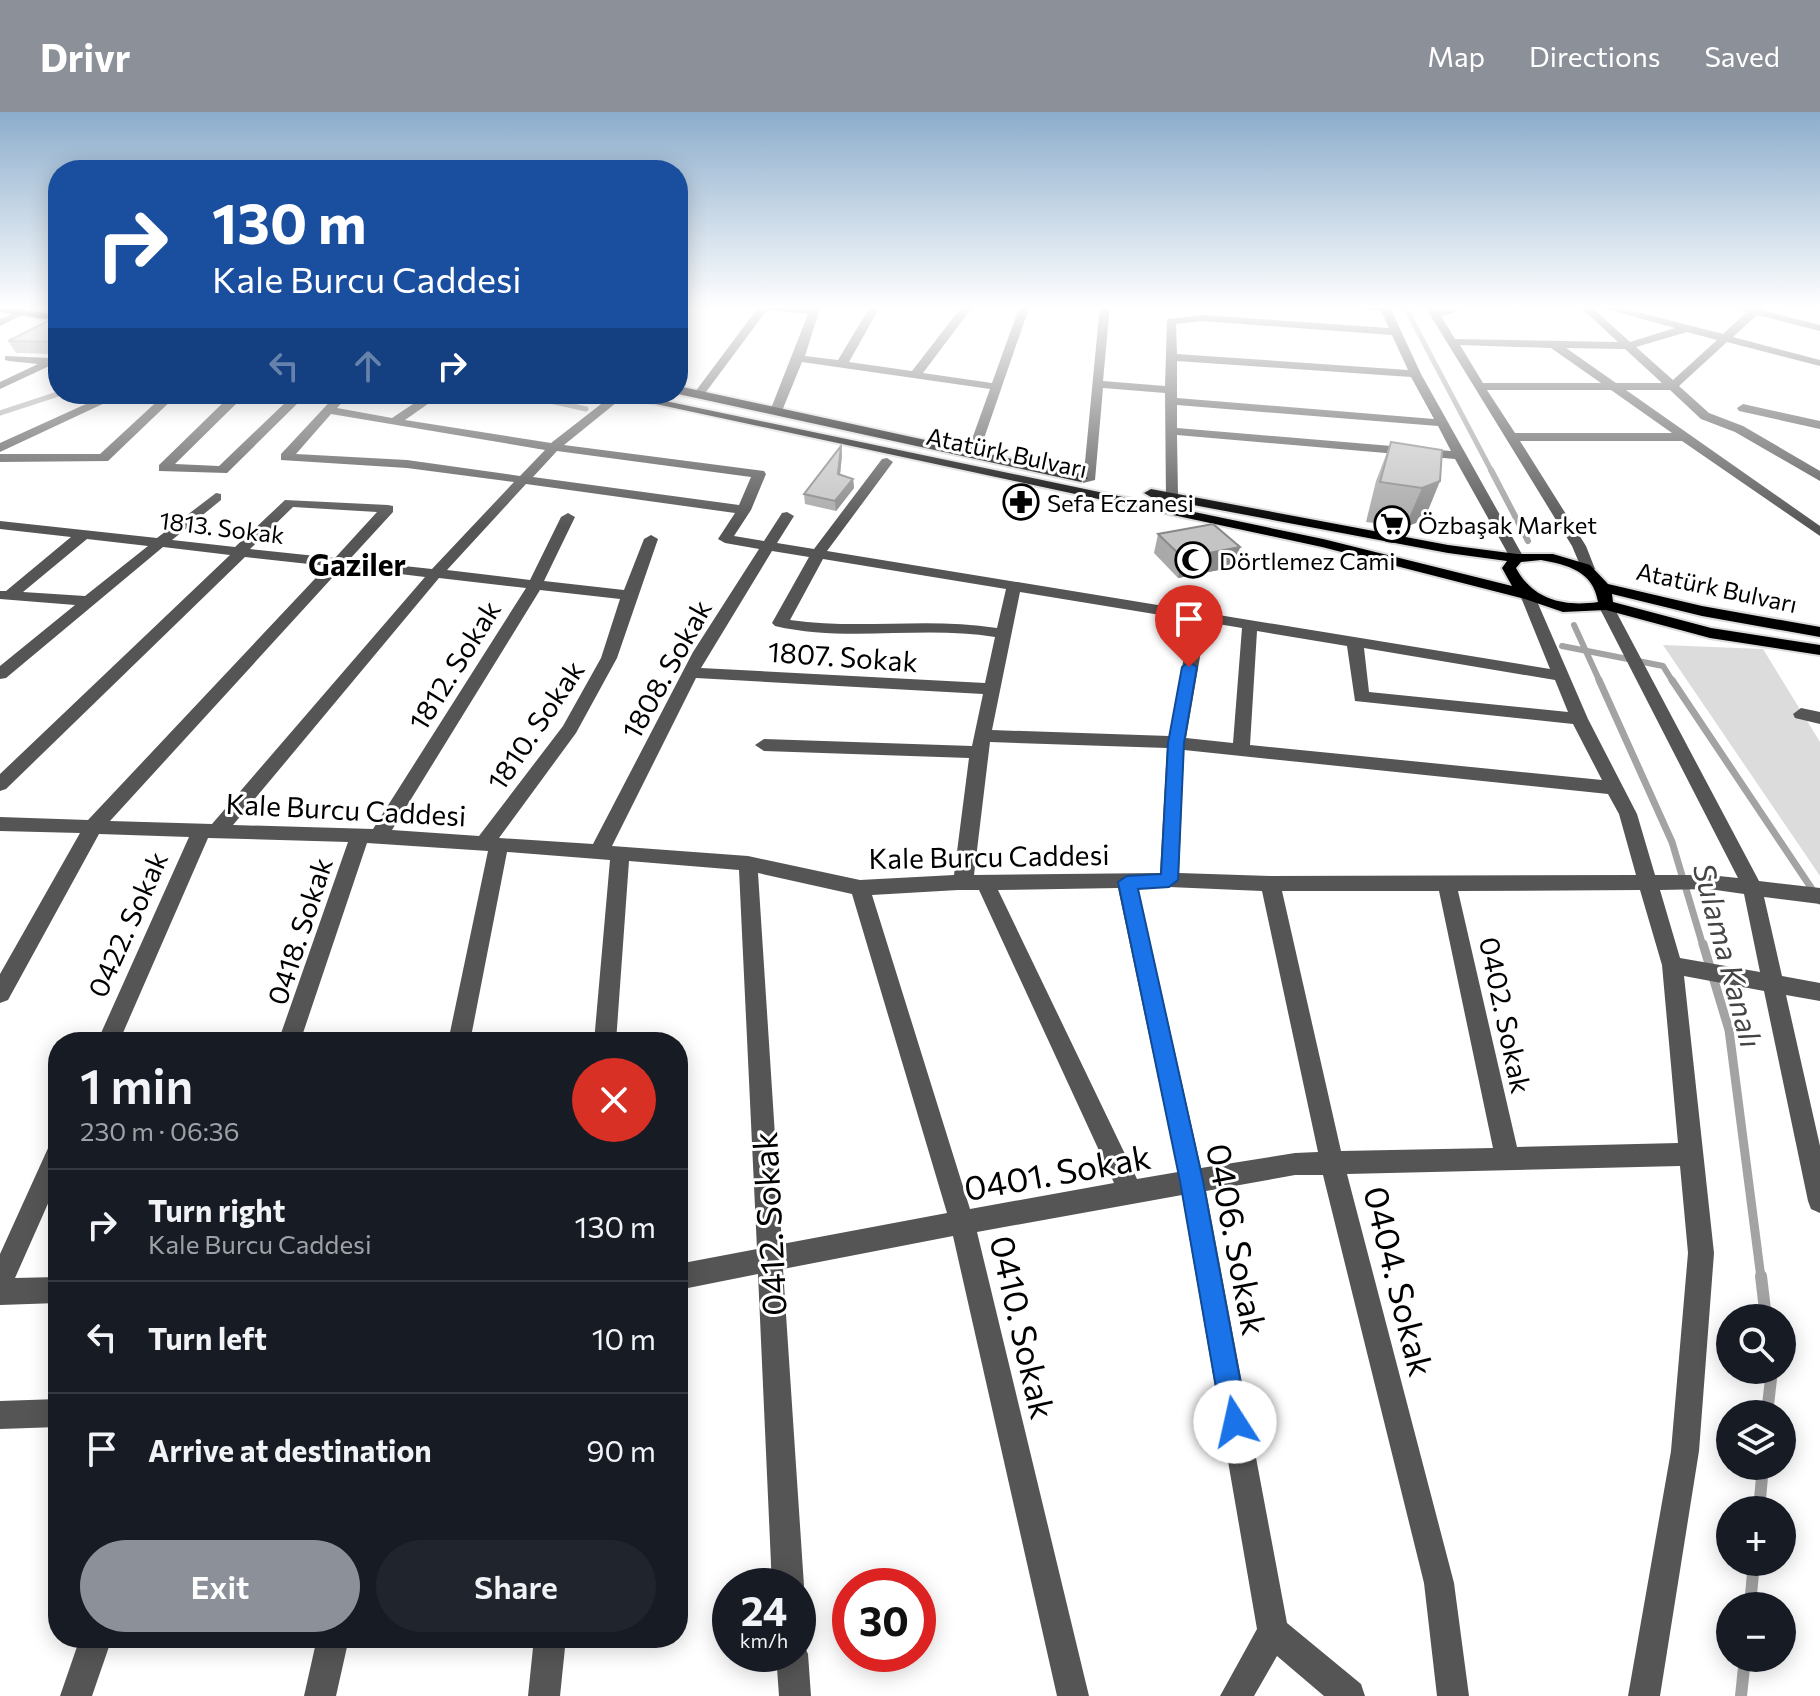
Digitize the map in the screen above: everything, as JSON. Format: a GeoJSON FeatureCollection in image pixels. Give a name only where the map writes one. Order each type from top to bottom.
{"type":"FeatureCollection","features":[{"type":"Feature","properties":{"kind":"main road","name":"Atatürk Bulvarı"},"geometry":{"type":"LineString","coordinates":[[688,392],[1171,497],[1448,549],[1517,558],[1541,556],[1588,569]]}},
{"type":"Feature","properties":{"kind":"main road","name":"Atatürk Bulvarı"},"geometry":{"type":"LineString","coordinates":[[665,404],[1323,543],[1528,595],[1551,606],[1581,611],[1606,605],[1710,633],[1820,650]]}},
{"type":"Feature","properties":{"kind":"main road"},"geometry":{"type":"LineString","coordinates":[[1517,558],[1509,568],[1515,584],[1528,595]]}},
{"type":"Feature","properties":{"kind":"main road"},"geometry":{"type":"LineString","coordinates":[[1588,569],[1605,588],[1606,605]]}},
{"type":"Feature","properties":{"kind":"main road","name":"Atatürk Bulvarı"},"geometry":{"type":"LineString","coordinates":[[1605,588],[1702,611],[1820,632]]}},
{"type":"Feature","properties":{"kind":"street"},"geometry":{"type":"LineString","coordinates":[[699,394],[710,379]]}},
{"type":"Feature","properties":{"kind":"street"},"geometry":{"type":"LineString","coordinates":[[776,411],[790,379]]}},
{"type":"Feature","properties":{"kind":"street"},"geometry":{"type":"LineString","coordinates":[[942,379],[998,387]]}},
{"type":"Feature","properties":{"kind":"street"},"geometry":{"type":"LineString","coordinates":[[973,453],[1001,379]]}},
{"type":"Feature","properties":{"kind":"street"},"geometry":{"type":"LineString","coordinates":[[1088,480],[1099,379]]}},
{"type":"Feature","properties":{"kind":"street"},"geometry":{"type":"LineString","coordinates":[[1170,379],[1171,497]]}},
{"type":"Feature","properties":{"kind":"street"},"geometry":{"type":"LineString","coordinates":[[1418,379],[1517,558]]}},
{"type":"Feature","properties":{"kind":"street"},"geometry":{"type":"LineString","coordinates":[[1473,379],[1579,546],[1588,569]]}},
{"type":"Feature","properties":{"kind":"street"},"geometry":{"type":"LineString","coordinates":[[1600,379],[1820,530]]}},
{"type":"Feature","properties":{"kind":"street"},"geometry":{"type":"LineString","coordinates":[[1664,379],[1705,416],[1739,429],[1820,477]]}},
{"type":"Feature","properties":{"kind":"street"},"geometry":{"type":"LineString","coordinates":[[1478,386],[1672,387],[1681,379]]}},
{"type":"Feature","properties":{"kind":"street"},"geometry":{"type":"LineString","coordinates":[[1099,384],[1170,395],[1441,423]]}},
{"type":"Feature","properties":{"kind":"street"},"geometry":{"type":"LineString","coordinates":[[0,448],[96,404]]}},
{"type":"Feature","properties":{"kind":"street"},"geometry":{"type":"LineString","coordinates":[[0,458],[103,458],[161,404]]}},
{"type":"Feature","properties":{"kind":"street"},"geometry":{"type":"LineString","coordinates":[[228,404],[164,468],[222,470],[291,404]]}},
{"type":"Feature","properties":{"kind":"street"},"geometry":{"type":"LineString","coordinates":[[334,404],[286,457],[407,464],[744,510]]}},
{"type":"Feature","properties":{"kind":"street"},"geometry":{"type":"LineString","coordinates":[[394,422],[421,404]]}},
{"type":"Feature","properties":{"kind":"street","name":"0422. Sokak"},"geometry":{"type":"LineString","coordinates":[[113,1032],[209,831],[437,572],[556,445],[606,404]]}},
{"type":"Feature","properties":{"kind":"street"},"geometry":{"type":"LineString","coordinates":[[1743,408],[1820,425]]}},
{"type":"Feature","properties":{"kind":"street"},"geometry":{"type":"LineString","coordinates":[[328,410],[476,437],[556,445],[684,466],[759,474],[744,510],[725,539],[1563,676]]}},
{"type":"Feature","properties":{"kind":"street"},"geometry":{"type":"LineString","coordinates":[[1171,431],[1459,455]]}},
{"type":"Feature","properties":{"kind":"street"},"geometry":{"type":"LineString","coordinates":[[1511,437],[1684,437]]}},
{"type":"Feature","properties":{"kind":"street"},"geometry":{"type":"LineString","coordinates":[[887,462],[819,553],[780,623],[812,629],[912,630],[947,626],[1003,634]]}},
{"type":"Feature","properties":{"kind":"street"},"geometry":{"type":"LineString","coordinates":[[0,674],[216,497]]}},
{"type":"Feature","properties":{"kind":"street"},"geometry":{"type":"LineString","coordinates":[[0,785],[290,503],[388,509],[93,827],[0,994]]}},
{"type":"Feature","properties":{"kind":"street","name":"1808. Sokak"},"geometry":{"type":"LineString","coordinates":[[599,852],[691,673],[787,516]]}},
{"type":"Feature","properties":{"kind":"street","name":"1812. Sokak"},"geometry":{"type":"LineString","coordinates":[[369,836],[535,585],[568,517]]}},
{"type":"Feature","properties":{"kind":"street","name":"1813. Sokak"},"geometry":{"type":"LineString","coordinates":[[0,525],[629,595]]}},
{"type":"Feature","properties":{"kind":"street"},"geometry":{"type":"LineString","coordinates":[[5,595],[85,533]]}},
{"type":"Feature","properties":{"kind":"street","name":"1810. Sokak"},"geometry":{"type":"LineString","coordinates":[[492,844],[570,729],[609,658],[651,539]]}},
{"type":"Feature","properties":{"kind":"street"},"geometry":{"type":"LineString","coordinates":[[963,884],[980,744],[1014,587]]}},
{"type":"Feature","properties":{"kind":"street"},"geometry":{"type":"LineString","coordinates":[[5,595],[88,601]]}},
{"type":"Feature","properties":{"kind":"street"},"geometry":{"type":"LineString","coordinates":[[1528,595],[1579,719],[1628,814],[1672,965],[1701,1253],[1685,1451],[1644,1696]]}},
{"type":"Feature","properties":{"kind":"street"},"geometry":{"type":"LineString","coordinates":[[1606,605],[1752,886],[1820,1201]]}},
{"type":"Feature","properties":{"kind":"street"},"geometry":{"type":"LineString","coordinates":[[1169,880],[1176,743],[1199,616]]}},
{"type":"Feature","properties":{"kind":"street"},"geometry":{"type":"LineString","coordinates":[[1241,749],[1250,626]]}},
{"type":"Feature","properties":{"kind":"street"},"geometry":{"type":"LineString","coordinates":[[1355,643],[1361,697],[1579,719]]}},
{"type":"Feature","properties":{"kind":"street"},"geometry":{"type":"LineString","coordinates":[[0,658],[18,659]]}},
{"type":"Feature","properties":{"kind":"street","name":"1807. Sokak"},"geometry":{"type":"LineString","coordinates":[[691,673],[991,689]]}},
{"type":"Feature","properties":{"kind":"street"},"geometry":{"type":"LineString","coordinates":[[1801,714],[1820,718]]}},
{"type":"Feature","properties":{"kind":"street"},"geometry":{"type":"LineString","coordinates":[[764,745],[1176,743],[1616,788]]}},
{"type":"Feature","properties":{"kind":"street","name":"Kale Burcu Caddesi"},"geometry":{"type":"LineString","coordinates":[[0,824],[369,836],[748,863],[860,888],[1169,880],[1270,884],[1709,882],[1820,896]]}},
{"type":"Feature","properties":{"kind":"street","name":"0418. Sokak"},"geometry":{"type":"LineString","coordinates":[[296,1032],[369,836]]}},
{"type":"Feature","properties":{"kind":"street"},"geometry":{"type":"LineString","coordinates":[[461,1032],[492,844]]}},
{"type":"Feature","properties":{"kind":"street"},"geometry":{"type":"LineString","coordinates":[[606,1032],[620,854]]}},
{"type":"Feature","properties":{"kind":"street","name":"0412. Sokak"},"geometry":{"type":"LineString","coordinates":[[748,863],[787,1568]]}},
{"type":"Feature","properties":{"kind":"street","name":"0406. Sokak"},"geometry":{"type":"LineString","coordinates":[[1127,882],[1192,1181],[1273,1632]]}},
{"type":"Feature","properties":{"kind":"street"},"geometry":{"type":"LineString","coordinates":[[986,884],[1130,1191]]}},
{"type":"Feature","properties":{"kind":"street","name":"0404. Sokak"},"geometry":{"type":"LineString","coordinates":[[1270,884],[1332,1163],[1439,1583],[1453,1696]]}},
{"type":"Feature","properties":{"kind":"street","name":"0402. Sokak"},"geometry":{"type":"LineString","coordinates":[[1447,884],[1507,1158]]}},
{"type":"Feature","properties":{"kind":"street","name":"0410. Sokak"},"geometry":{"type":"LineString","coordinates":[[860,888],[962,1222],[1073,1696]]}},
{"type":"Feature","properties":{"kind":"street"},"geometry":{"type":"LineString","coordinates":[[1672,965],[1820,992]]}},
{"type":"Feature","properties":{"kind":"street","name":"0401. Sokak"},"geometry":{"type":"LineString","coordinates":[[688,1275],[1130,1191],[1295,1164],[1691,1154]]}},
{"type":"Feature","properties":{"kind":"street"},"geometry":{"type":"LineString","coordinates":[[0,1283],[48,1190]]}},
{"type":"Feature","properties":{"kind":"street"},"geometry":{"type":"LineString","coordinates":[[0,1292],[48,1290]]}},
{"type":"Feature","properties":{"kind":"street"},"geometry":{"type":"LineString","coordinates":[[0,1415],[48,1413]]}},
{"type":"Feature","properties":{"kind":"street"},"geometry":{"type":"LineString","coordinates":[[1236,1696],[1273,1632],[1349,1696]]}},
{"type":"Feature","properties":{"kind":"street"},"geometry":{"type":"LineString","coordinates":[[76,1696],[93,1648]]}},
{"type":"Feature","properties":{"kind":"street"},"geometry":{"type":"LineString","coordinates":[[320,1696],[331,1648]]}},
{"type":"Feature","properties":{"kind":"street"},"geometry":{"type":"LineString","coordinates":[[544,1696],[549,1648]]}},
{"type":"Feature","properties":{"kind":"street"},"geometry":{"type":"LineString","coordinates":[[793,1672],[795,1696]]}},
{"type":"Feature","properties":{"kind":"shaded area"},"geometry":{"type":"Polygon","coordinates":[[[1663,645],[1763,649],[1820,742],[1820,876],[1663,645]]]}},
{"type":"Feature","properties":{"kind":"building"},"geometry":{"type":"Polygon","coordinates":[[[1391,442],[1442,450],[1440,481],[1422,488],[1380,482],[1391,442]]]}},
{"type":"Feature","properties":{"kind":"building"},"geometry":{"type":"Polygon","coordinates":[[[841,446],[838,474],[853,479],[835,501],[804,494],[841,446]]]}},
{"type":"Feature","properties":{"kind":"building"},"geometry":{"type":"Polygon","coordinates":[[[1213,524],[1240,547],[1183,558],[1158,534],[1213,524]]]}},
{"type":"Feature","properties":{"kind":"waterway"},"geometry":{"type":"LineString","coordinates":[[1443,379],[1492,472]]}},
{"type":"Feature","properties":{"kind":"waterway"},"geometry":{"type":"LineString","coordinates":[[0,413],[48,397]]}},
{"type":"Feature","properties":{"kind":"waterway"},"geometry":{"type":"LineString","coordinates":[[564,404],[586,409]]}},
{"type":"Feature","properties":{"kind":"waterway"},"geometry":{"type":"LineString","coordinates":[[1491,470],[1528,541]]}},
{"type":"Feature","properties":{"kind":"waterway","name":"Sulama Kanalı"},"geometry":{"type":"LineString","coordinates":[[1574,625],[1586,651]]}},
{"type":"Feature","properties":{"kind":"waterway"},"geometry":{"type":"LineString","coordinates":[[1562,646],[1586,651]]}},
{"type":"Feature","properties":{"kind":"waterway"},"geometry":{"type":"LineString","coordinates":[[1586,651],[1663,666],[1673,682]]}},
{"type":"Feature","properties":{"kind":"waterway","name":"Sulama Kanalı"},"geometry":{"type":"LineString","coordinates":[[1586,651],[1600,682]]}},
{"type":"Feature","properties":{"kind":"waterway","name":"Sulama Kanalı"},"geometry":{"type":"LineString","coordinates":[[1599,680],[1672,842],[1703,946]]}},
{"type":"Feature","properties":{"kind":"waterway"},"geometry":{"type":"LineString","coordinates":[[1672,680],[1820,901]]}},
{"type":"Feature","properties":{"kind":"waterway","name":"Sulama Kanalı"},"geometry":{"type":"LineString","coordinates":[[1703,944],[1729,1030],[1761,1278]]}},
{"type":"Feature","properties":{"kind":"waterway","name":"Sulama Kanalı"},"geometry":{"type":"LineString","coordinates":[[1761,1276],[1764,1304]]}},
{"type":"Feature","properties":{"kind":"waterway","name":"Sulama Kanalı"},"geometry":{"type":"LineString","coordinates":[[1769,1400],[1770,1384]]}},
{"type":"Feature","properties":{"kind":"waterway","name":"Sulama Kanalı"},"geometry":{"type":"LineString","coordinates":[[1760,1496],[1762,1480]]}},
{"type":"Feature","properties":{"kind":"waterway","name":"Sulama Kanalı"},"geometry":{"type":"LineString","coordinates":[[1751,1592],[1753,1576]]}},
{"type":"Feature","properties":{"kind":"waterway","name":"Sulama Kanalı"},"geometry":{"type":"LineString","coordinates":[[1741,1696],[1744,1672]]}},
{"type":"Feature","properties":{"kind":"place","name":"Sefa Eczanesi"},"geometry":{"type":"Point","coordinates":[1021,502]}},
{"type":"Feature","properties":{"kind":"place","name":"Özbaşak Market"},"geometry":{"type":"Point","coordinates":[1392,524]}},
{"type":"Feature","properties":{"kind":"place","name":"Dörtlemez Cami"},"geometry":{"type":"Point","coordinates":[1193,560]}},
{"type":"Feature","properties":{"kind":"district","name":"Gaziler"},"geometry":{"type":"Point","coordinates":[357,563]}},
{"type":"Feature","properties":{"kind":"route"},"geometry":{"type":"LineString","coordinates":[[1189,667],[1176,743],[1169,880],[1127,882],[1192,1181],[1235,1422]]}}]}
